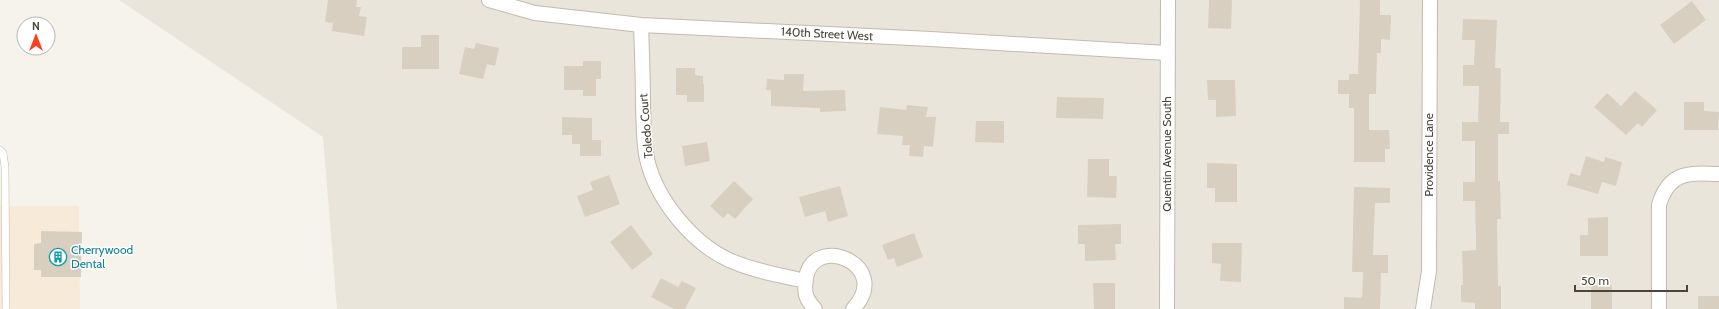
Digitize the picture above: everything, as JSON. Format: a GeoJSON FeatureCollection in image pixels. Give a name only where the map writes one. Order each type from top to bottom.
{"type":"FeatureCollection","features":[{"type":"Feature","properties":{"kind":"street","name":"140th Street West"},"geometry":{"type":"LineString","coordinates":[[489,0],[536,13],[641,25],[931,39],[1167,53]]}},
{"type":"Feature","properties":{"kind":"street","name":"Quentin Avenue South"},"geometry":{"type":"LineString","coordinates":[[1167,309],[1168,0]]}},
{"type":"Feature","properties":{"kind":"street","name":"Providence Lane"},"geometry":{"type":"LineString","coordinates":[[1423,309],[1429,271],[1430,0]]}},
{"type":"Feature","properties":{"kind":"street","name":"Toledo Court"},"geometry":{"type":"LineString","coordinates":[[641,25],[644,132],[647,159],[655,182],[668,205],[684,227],[706,247],[755,270],[806,281]]}},
{"type":"Feature","properties":{"kind":"street"},"geometry":{"type":"LineString","coordinates":[[1659,309],[1659,205],[1662,192],[1681,175],[1693,173],[1719,174]]}},
{"type":"Feature","properties":{"kind":"street"},"geometry":{"type":"LineString","coordinates":[[815,309],[808,301],[804,291],[807,272],[820,258],[830,256],[839,256],[848,259],[856,265],[861,273],[864,282],[864,292],[853,309]]}},
{"type":"Feature","properties":{"kind":"lane"},"geometry":{"type":"LineString","coordinates":[[0,150],[3,153],[5,166],[6,309]]}},
{"type":"Feature","properties":{"kind":"shaded area"},"geometry":{"type":"Polygon","coordinates":[[[119,0],[1719,0],[1719,309],[337,309],[323,137],[119,0]]]}},
{"type":"Feature","properties":{"kind":"shaded area"},"geometry":{"type":"Polygon","coordinates":[[[0,206],[79,206],[80,309],[0,309],[0,206]]]}},
{"type":"Feature","properties":{"kind":"building"},"geometry":{"type":"Polygon","coordinates":[[[328,0],[357,0],[356,7],[361,7],[359,16],[367,17],[364,36],[332,31],[333,23],[325,22],[328,0]]]}},
{"type":"Feature","properties":{"kind":"building"},"geometry":{"type":"Polygon","coordinates":[[[1209,0],[1232,0],[1231,29],[1208,28],[1209,0]]]}},
{"type":"Feature","properties":{"kind":"building"},"geometry":{"type":"Polygon","coordinates":[[[1360,0],[1380,0],[1380,15],[1391,15],[1390,40],[1381,39],[1381,53],[1377,53],[1376,94],[1369,94],[1369,130],[1389,130],[1390,149],[1385,149],[1385,162],[1354,162],[1354,108],[1349,108],[1349,94],[1338,94],[1338,80],[1349,80],[1349,74],[1358,74],[1360,0]]]}},
{"type":"Feature","properties":{"kind":"building"},"geometry":{"type":"Polygon","coordinates":[[[1692,1],[1706,20],[1674,44],[1660,25],[1692,1]]]}},
{"type":"Feature","properties":{"kind":"building"},"geometry":{"type":"Polygon","coordinates":[[[1463,19],[1497,20],[1495,68],[1501,68],[1500,122],[1509,122],[1509,134],[1498,134],[1498,181],[1500,181],[1501,219],[1497,219],[1498,286],[1501,286],[1501,309],[1475,309],[1475,303],[1461,302],[1461,285],[1463,285],[1462,251],[1476,250],[1475,201],[1463,201],[1463,182],[1475,182],[1475,141],[1462,141],[1462,122],[1478,122],[1479,86],[1463,86],[1463,65],[1474,65],[1475,40],[1462,40],[1463,19]]]}},
{"type":"Feature","properties":{"kind":"building"},"geometry":{"type":"Polygon","coordinates":[[[421,35],[439,35],[439,69],[402,69],[402,47],[421,47],[421,35]]]}},
{"type":"Feature","properties":{"kind":"building"},"geometry":{"type":"Polygon","coordinates":[[[476,43],[499,48],[495,66],[487,64],[483,79],[459,74],[465,47],[474,49],[476,43]]]}},
{"type":"Feature","properties":{"kind":"building"},"geometry":{"type":"Polygon","coordinates":[[[583,61],[601,61],[601,79],[596,79],[596,96],[583,96],[583,90],[564,90],[564,66],[583,66],[583,61]]]}},
{"type":"Feature","properties":{"kind":"building"},"geometry":{"type":"Polygon","coordinates":[[[676,68],[695,68],[695,75],[703,76],[704,102],[687,102],[687,95],[676,95],[676,68]]]}},
{"type":"Feature","properties":{"kind":"building"},"geometry":{"type":"Polygon","coordinates":[[[784,74],[804,74],[803,91],[845,90],[846,111],[820,112],[820,108],[771,106],[771,90],[766,90],[767,79],[784,80],[784,74]]]}},
{"type":"Feature","properties":{"kind":"building"},"geometry":{"type":"Polygon","coordinates":[[[1207,80],[1235,80],[1236,116],[1216,117],[1216,100],[1208,100],[1207,80]]]}},
{"type":"Feature","properties":{"kind":"building"},"geometry":{"type":"Polygon","coordinates":[[[1635,91],[1657,110],[1642,127],[1638,123],[1626,135],[1594,107],[1607,93],[1621,106],[1635,91]]]}},
{"type":"Feature","properties":{"kind":"building"},"geometry":{"type":"Polygon","coordinates":[[[1057,97],[1104,98],[1103,119],[1056,118],[1057,97]]]}},
{"type":"Feature","properties":{"kind":"building"},"geometry":{"type":"Polygon","coordinates":[[[1684,102],[1704,102],[1704,111],[1719,112],[1718,130],[1684,130],[1684,102]]]}},
{"type":"Feature","properties":{"kind":"building"},"geometry":{"type":"Polygon","coordinates":[[[907,105],[928,107],[926,117],[936,117],[933,147],[924,146],[923,157],[909,156],[910,145],[902,145],[903,136],[877,134],[880,107],[906,110],[907,105]]]}},
{"type":"Feature","properties":{"kind":"building"},"geometry":{"type":"Polygon","coordinates":[[[562,117],[592,118],[592,140],[601,140],[601,156],[580,156],[580,144],[572,144],[572,135],[562,135],[562,117]]]}},
{"type":"Feature","properties":{"kind":"building"},"geometry":{"type":"Polygon","coordinates":[[[976,121],[1004,121],[1004,143],[975,142],[976,121]]]}},
{"type":"Feature","properties":{"kind":"building"},"geometry":{"type":"Polygon","coordinates":[[[707,142],[710,161],[685,166],[682,146],[707,142]]]}},
{"type":"Feature","properties":{"kind":"building"},"geometry":{"type":"Polygon","coordinates":[[[1586,156],[1604,162],[1605,157],[1622,162],[1616,186],[1602,182],[1598,194],[1567,185],[1570,173],[1580,176],[1586,156]]]}},
{"type":"Feature","properties":{"kind":"building"},"geometry":{"type":"Polygon","coordinates":[[[1088,159],[1109,159],[1109,176],[1117,176],[1116,198],[1087,197],[1088,159]]]}},
{"type":"Feature","properties":{"kind":"building"},"geometry":{"type":"Polygon","coordinates":[[[1207,163],[1237,164],[1237,202],[1215,202],[1215,188],[1207,188],[1207,163]]]}},
{"type":"Feature","properties":{"kind":"building"},"geometry":{"type":"Polygon","coordinates":[[[609,175],[620,204],[585,217],[577,196],[593,190],[590,182],[609,175]]]}},
{"type":"Feature","properties":{"kind":"building"},"geometry":{"type":"Polygon","coordinates":[[[734,181],[753,199],[735,219],[728,213],[723,218],[710,206],[734,181]]]}},
{"type":"Feature","properties":{"kind":"building"},"geometry":{"type":"Polygon","coordinates":[[[840,186],[848,216],[828,222],[825,211],[805,217],[799,197],[840,186]]]}},
{"type":"Feature","properties":{"kind":"building"},"geometry":{"type":"Polygon","coordinates":[[[1354,187],[1390,188],[1390,203],[1375,203],[1373,255],[1388,255],[1388,273],[1381,273],[1380,309],[1344,309],[1344,297],[1362,298],[1363,272],[1352,272],[1354,187]]]}},
{"type":"Feature","properties":{"kind":"building"},"geometry":{"type":"Polygon","coordinates":[[[1608,217],[1608,256],[1580,256],[1580,235],[1588,235],[1588,218],[1608,217]]]}},
{"type":"Feature","properties":{"kind":"building"},"geometry":{"type":"Polygon","coordinates":[[[1121,224],[1121,244],[1115,244],[1116,260],[1085,261],[1085,244],[1078,244],[1078,225],[1121,224]]]}},
{"type":"Feature","properties":{"kind":"building"},"geometry":{"type":"Polygon","coordinates":[[[631,225],[653,254],[632,270],[610,242],[631,225]]]}},
{"type":"Feature","properties":{"kind":"building","name":"Cherrywood Dental"},"geometry":{"type":"Polygon","coordinates":[[[41,231],[82,232],[81,277],[41,277],[41,270],[34,270],[34,244],[41,243],[41,231]]]}},
{"type":"Feature","properties":{"kind":"building"},"geometry":{"type":"Polygon","coordinates":[[[914,233],[923,257],[897,267],[894,258],[888,260],[882,245],[914,233]]]}},
{"type":"Feature","properties":{"kind":"building"},"geometry":{"type":"Polygon","coordinates":[[[1212,243],[1242,243],[1241,282],[1220,281],[1221,264],[1212,263],[1212,243]]]}},
{"type":"Feature","properties":{"kind":"building"},"geometry":{"type":"Polygon","coordinates":[[[661,278],[678,287],[682,281],[696,288],[685,309],[674,309],[651,297],[661,278]]]}},
{"type":"Feature","properties":{"kind":"building"},"geometry":{"type":"Polygon","coordinates":[[[1093,283],[1115,283],[1115,309],[1094,309],[1093,283]]]}},
{"type":"Feature","properties":{"kind":"building"},"geometry":{"type":"Polygon","coordinates":[[[1591,285],[1612,285],[1612,309],[1591,309],[1591,285]]]}},
{"type":"Feature","properties":{"kind":"building"},"geometry":{"type":"Polygon","coordinates":[[[1698,296],[1719,296],[1719,309],[1698,309],[1698,296]]]}},
{"type":"Feature","properties":{"kind":"place","name":"Cherrywood Dental"},"geometry":{"type":"Point","coordinates":[58,257]}}]}
